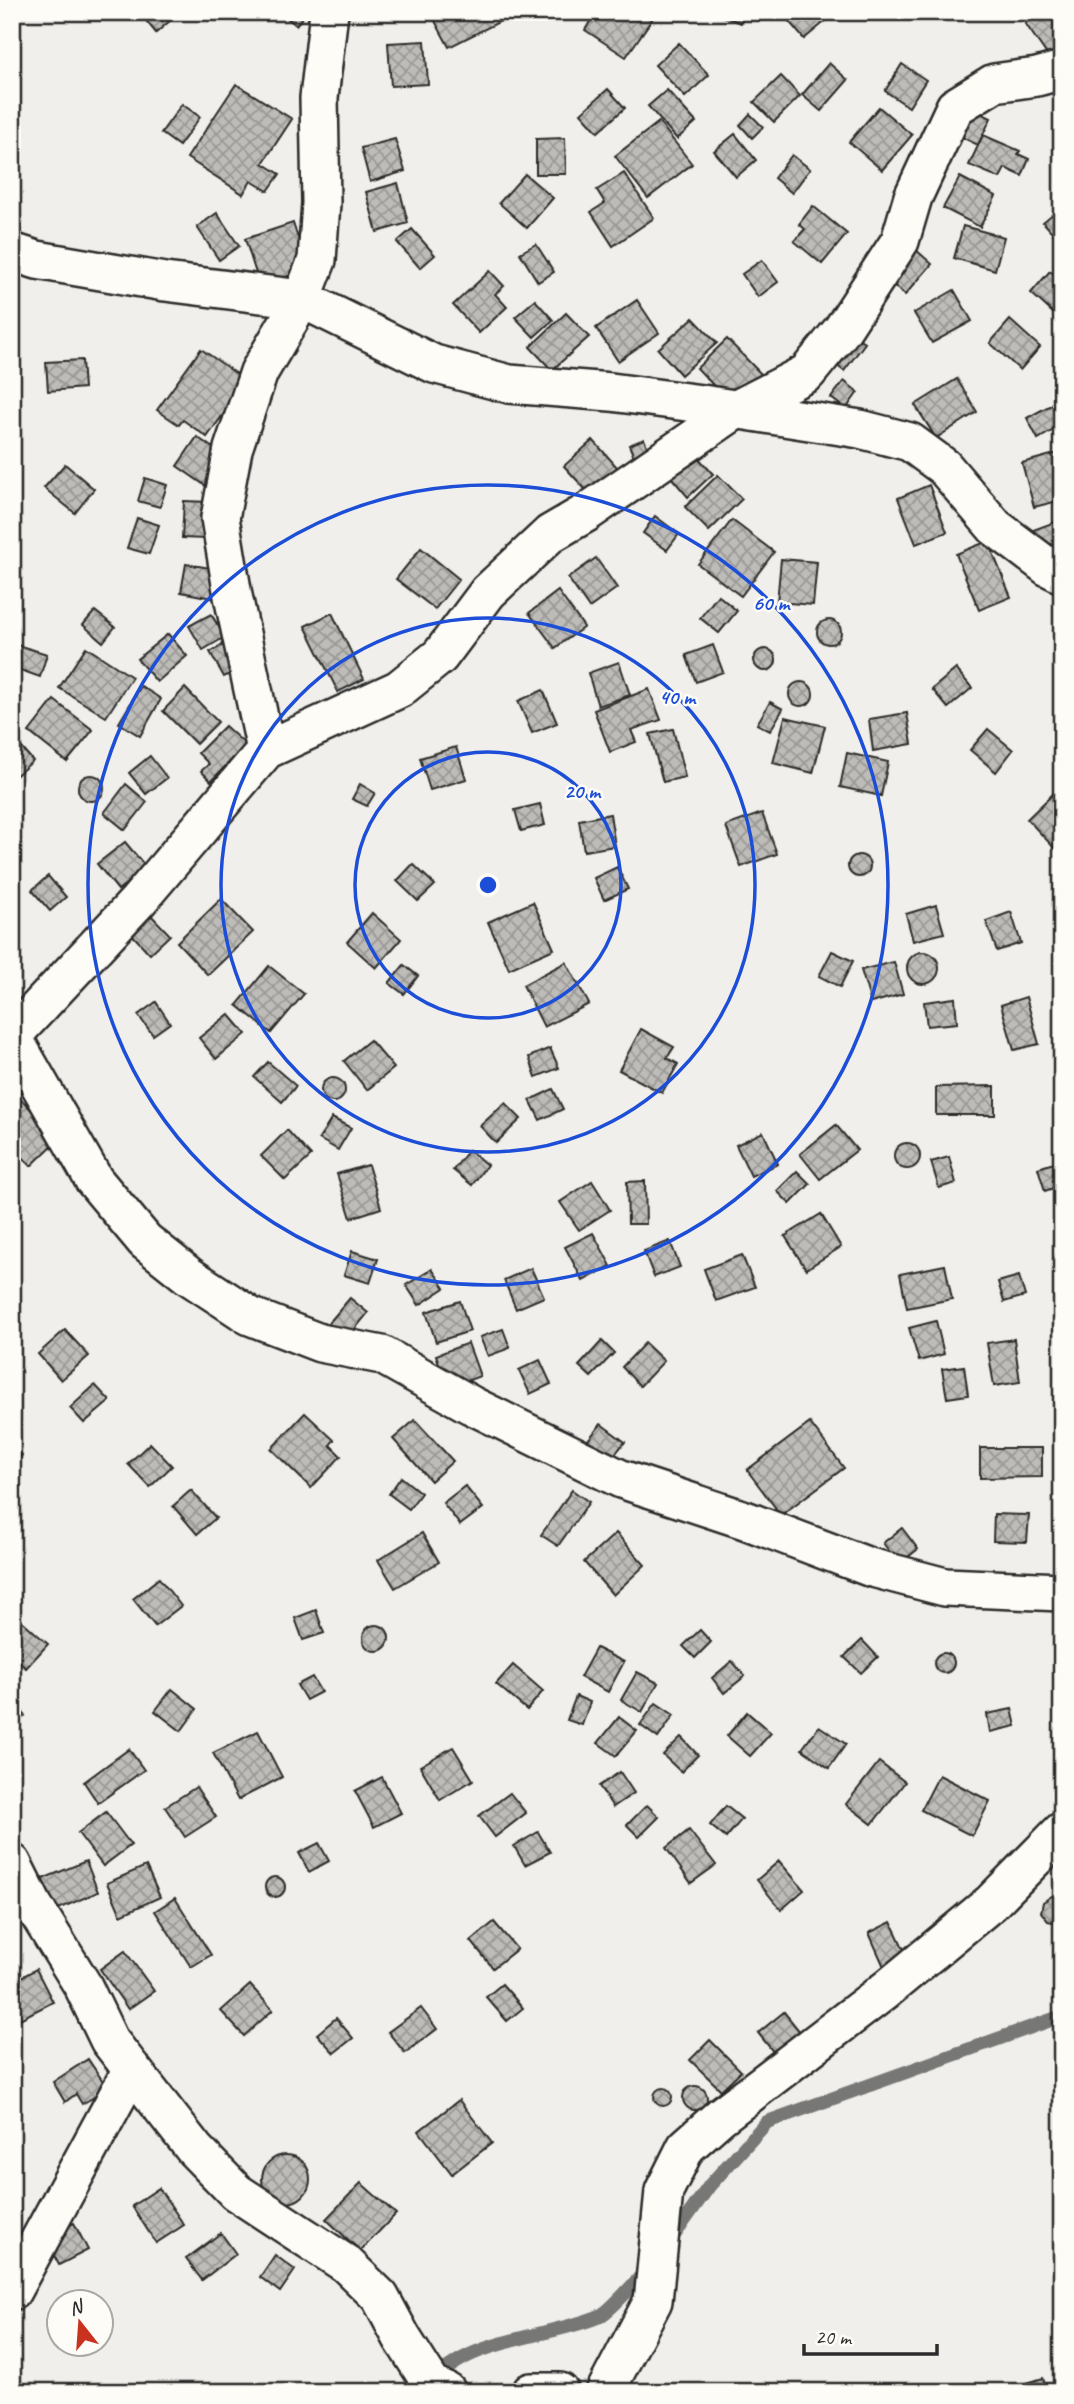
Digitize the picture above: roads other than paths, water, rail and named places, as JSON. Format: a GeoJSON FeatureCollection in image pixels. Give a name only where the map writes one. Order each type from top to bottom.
{"type":"FeatureCollection","features":[{"type":"Feature","properties":{"kind":"street"},"geometry":{"type":"LineString","coordinates":[[266,750],[233,596],[220,518],[233,449],[259,372],[302,299],[317,260],[321,203],[320,99],[329,12]]}},
{"type":"Feature","properties":{"kind":"street"},"geometry":{"type":"LineString","coordinates":[[1062,69],[1037,77],[994,83],[955,107],[913,197],[900,241],[842,330],[807,373],[737,409],[551,534],[488,592],[440,656],[398,689],[266,750],[138,901],[12,1036],[94,1180],[145,1241],[189,1276],[250,1316],[320,1343],[382,1356],[471,1405],[621,1479],[745,1520],[869,1567],[944,1587],[1062,1592]]}},
{"type":"Feature","properties":{"kind":"street"},"geometry":{"type":"LineString","coordinates":[[12,252],[37,261],[165,282],[302,299],[434,364],[509,384],[611,392],[737,409],[860,429],[910,442],[944,467],[995,527],[1048,567],[1062,574]]}},
{"type":"Feature","properties":{"kind":"street"},"geometry":{"type":"LineString","coordinates":[[605,2392],[653,2301],[664,2191],[686,2147],[730,2109],[887,1989],[991,1903],[1062,1830]]}},
{"type":"Feature","properties":{"kind":"street"},"geometry":{"type":"LineString","coordinates":[[12,1863],[33,1905],[83,1986],[109,2040],[195,2150],[236,2192],[346,2263],[380,2297],[432,2385],[447,2392]]}},
{"type":"Feature","properties":{"kind":"street"},"geometry":{"type":"LineString","coordinates":[[12,2291],[131,2071]]}},
{"type":"Feature","properties":{"kind":"street"},"geometry":{"type":"LineString","coordinates":[[531,2392],[560,2392]]}},
{"type":"Feature","properties":{"kind":"waterway"},"geometry":{"type":"LineString","coordinates":[[667,2245],[710,2185],[767,2122],[1062,2016]]}},
{"type":"Feature","properties":{"kind":"waterway"},"geometry":{"type":"LineString","coordinates":[[432,2385],[446,2370],[486,2348],[600,2316],[618,2301],[650,2266]]}}]}
